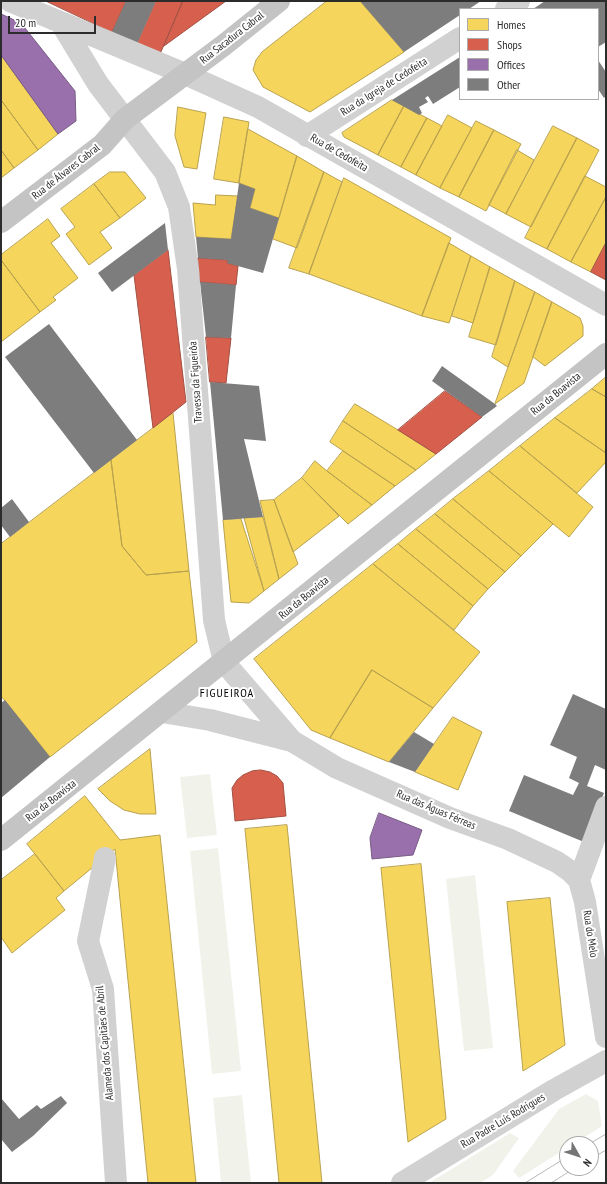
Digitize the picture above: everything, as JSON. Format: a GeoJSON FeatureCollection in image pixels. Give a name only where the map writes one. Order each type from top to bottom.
{"type":"FeatureCollection","features":[{"type":"Feature","properties":{"kind":"main road","name":"Rua Sacadura Cabral"},"geometry":{"type":"LineString","coordinates":[[185,74],[279,1]]}},
{"type":"Feature","properties":{"kind":"main road","name":"Rua de Álvares Cabral"},"geometry":{"type":"LineString","coordinates":[[1,222],[102,145],[125,119],[185,74]]}},
{"type":"Feature","properties":{"kind":"main road","name":"Rua da Boavista"},"geometry":{"type":"LineString","coordinates":[[1,840],[606,354]]}},
{"type":"Feature","properties":{"kind":"street","name":"Rua de Cedofeita"},"geometry":{"type":"LineString","coordinates":[[10,1],[185,74],[258,108],[606,305]]}},
{"type":"Feature","properties":{"kind":"street"},"geometry":{"type":"LineString","coordinates":[[508,8],[519,1]]}},
{"type":"Feature","properties":{"kind":"street"},"geometry":{"type":"LineString","coordinates":[[61,23],[98,84],[125,119]]}},
{"type":"Feature","properties":{"kind":"street","name":"Rua da Igreja de Cedofeita"},"geometry":{"type":"LineString","coordinates":[[307,136],[459,39]]}},
{"type":"Feature","properties":{"kind":"street","name":"Travessa da Figueirôa"},"geometry":{"type":"LineString","coordinates":[[125,119],[165,172],[179,207],[182,222],[188,269],[214,620],[224,662]]}},
{"type":"Feature","properties":{"kind":"street","name":"Rua das Águas Férreas"},"geometry":{"type":"LineString","coordinates":[[224,662],[292,741]]}},
{"type":"Feature","properties":{"kind":"street","name":"Rua das Águas Férreas"},"geometry":{"type":"LineString","coordinates":[[162,712],[210,720],[292,741],[337,768],[450,818],[508,839],[557,862],[570,870],[579,880]]}},
{"type":"Feature","properties":{"kind":"street"},"geometry":{"type":"LineString","coordinates":[[579,880],[606,807]]}},
{"type":"Feature","properties":{"kind":"street","name":"Alameda dos Capitães de Abril"},"geometry":{"type":"LineString","coordinates":[[105,858],[88,941],[103,989],[116,1183]]}},
{"type":"Feature","properties":{"kind":"street","name":"Rua do Melo"},"geometry":{"type":"LineString","coordinates":[[579,880],[585,902],[590,931],[606,1037]]}},
{"type":"Feature","properties":{"kind":"street","name":"Rua Padre Luís Rodrigues"},"geometry":{"type":"LineString","coordinates":[[402,1183],[554,1090],[606,1061]]}},
{"type":"Feature","properties":{"kind":"shaded area"},"geometry":{"type":"Polygon","coordinates":[[[210,774],[217,835],[187,838],[180,777],[210,774]]]}},
{"type":"Feature","properties":{"kind":"shaded area"},"geometry":{"type":"Polygon","coordinates":[[[218,848],[241,1071],[212,1074],[190,851],[218,848]]]}},
{"type":"Feature","properties":{"kind":"shaded area"},"geometry":{"type":"Polygon","coordinates":[[[475,875],[493,1048],[464,1051],[446,879],[475,875]]]}},
{"type":"Feature","properties":{"kind":"shaded area"},"geometry":{"type":"Polygon","coordinates":[[[586,1094],[598,1101],[602,1126],[586,1136],[559,1136],[559,1153],[519,1178],[513,1171],[559,1109],[586,1094]]]}},
{"type":"Feature","properties":{"kind":"shaded area"},"geometry":{"type":"Polygon","coordinates":[[[242,1095],[251,1183],[221,1183],[213,1098],[242,1095]]]}},
{"type":"Feature","properties":{"kind":"shaded area"},"geometry":{"type":"Polygon","coordinates":[[[510,1133],[519,1138],[493,1175],[480,1183],[429,1183],[510,1133]]]}},
{"type":"Feature","properties":{"kind":"building: Homes"},"geometry":{"type":"Polygon","coordinates":[[[327,1],[360,1],[404,52],[310,112],[263,87],[253,70],[256,60],[262,52],[327,1]]]}},
{"type":"Feature","properties":{"kind":"building: Homes"},"geometry":{"type":"Polygon","coordinates":[[[1,55],[58,134],[38,150],[1,100],[1,55]]]}},
{"type":"Feature","properties":{"kind":"building: Homes"},"geometry":{"type":"Polygon","coordinates":[[[1,100],[38,150],[14,168],[1,150],[1,100]]]}},
{"type":"Feature","properties":{"kind":"building: Homes"},"geometry":{"type":"Polygon","coordinates":[[[392,100],[404,106],[378,155],[344,137],[342,133],[392,100]]]}},
{"type":"Feature","properties":{"kind":"building: Homes"},"geometry":{"type":"Polygon","coordinates":[[[404,106],[427,118],[401,167],[378,155],[404,106]]]}},
{"type":"Feature","properties":{"kind":"building: Homes"},"geometry":{"type":"Polygon","coordinates":[[[178,107],[206,113],[197,169],[184,167],[175,136],[178,107]]]}},
{"type":"Feature","properties":{"kind":"building: Homes"},"geometry":{"type":"Polygon","coordinates":[[[448,115],[472,128],[440,188],[416,175],[448,115]]]}},
{"type":"Feature","properties":{"kind":"building: Homes"},"geometry":{"type":"Polygon","coordinates":[[[224,117],[249,122],[239,183],[214,179],[224,117]]]}},
{"type":"Feature","properties":{"kind":"building: Homes"},"geometry":{"type":"Polygon","coordinates":[[[427,118],[442,126],[416,175],[401,167],[427,118]]]}},
{"type":"Feature","properties":{"kind":"building: Homes"},"geometry":{"type":"Polygon","coordinates":[[[476,121],[494,130],[459,197],[440,188],[476,121]]]}},
{"type":"Feature","properties":{"kind":"building: Homes"},"geometry":{"type":"Polygon","coordinates":[[[553,126],[577,138],[531,227],[506,214],[553,126]]]}},
{"type":"Feature","properties":{"kind":"building: Homes"},"geometry":{"type":"Polygon","coordinates":[[[248,129],[297,156],[279,218],[250,208],[255,189],[239,183],[248,129]]]}},
{"type":"Feature","properties":{"kind":"building: Homes"},"geometry":{"type":"Polygon","coordinates":[[[494,130],[521,144],[486,211],[459,197],[494,130]]]}},
{"type":"Feature","properties":{"kind":"building: Homes"},"geometry":{"type":"Polygon","coordinates":[[[577,138],[599,150],[547,249],[525,238],[577,138]]]}},
{"type":"Feature","properties":{"kind":"building: Homes"},"geometry":{"type":"Polygon","coordinates":[[[1,150],[14,168],[1,178],[1,150]]]}},
{"type":"Feature","properties":{"kind":"building: Homes"},"geometry":{"type":"Polygon","coordinates":[[[517,150],[534,160],[506,214],[489,205],[517,150]]]}},
{"type":"Feature","properties":{"kind":"building: Homes"},"geometry":{"type":"Polygon","coordinates":[[[297,156],[324,172],[297,248],[273,239],[297,156]]]}},
{"type":"Feature","properties":{"kind":"building: Homes"},"geometry":{"type":"Polygon","coordinates":[[[110,172],[125,172],[146,198],[120,218],[94,184],[110,172]]]}},
{"type":"Feature","properties":{"kind":"building: Homes"},"geometry":{"type":"Polygon","coordinates":[[[324,172],[342,182],[309,274],[289,268],[324,172]]]}},
{"type":"Feature","properties":{"kind":"building: Homes"},"geometry":{"type":"Polygon","coordinates":[[[585,176],[606,187],[606,197],[571,262],[547,249],[585,176]]]}},
{"type":"Feature","properties":{"kind":"building: Homes"},"geometry":{"type":"Polygon","coordinates":[[[344,178],[451,238],[422,316],[309,274],[344,178]]]}},
{"type":"Feature","properties":{"kind":"building: Homes"},"geometry":{"type":"Polygon","coordinates":[[[94,184],[120,218],[100,232],[112,248],[89,265],[66,234],[75,227],[61,209],[94,184]]]}},
{"type":"Feature","properties":{"kind":"building: Homes"},"geometry":{"type":"Polygon","coordinates":[[[216,195],[238,196],[231,239],[196,237],[193,203],[215,205],[216,195]]]}},
{"type":"Feature","properties":{"kind":"building: Homes"},"geometry":{"type":"Polygon","coordinates":[[[606,197],[606,243],[591,272],[571,262],[606,197]]]}},
{"type":"Feature","properties":{"kind":"building: Homes"},"geometry":{"type":"Polygon","coordinates":[[[48,219],[60,236],[51,243],[78,278],[53,297],[56,300],[40,312],[1,260],[1,255],[48,219]]]}},
{"type":"Feature","properties":{"kind":"building: Homes"},"geometry":{"type":"Polygon","coordinates":[[[449,243],[471,256],[449,323],[422,316],[449,243]]]}},
{"type":"Feature","properties":{"kind":"building: Homes"},"geometry":{"type":"Polygon","coordinates":[[[471,256],[490,267],[473,323],[452,316],[471,256]]]}},
{"type":"Feature","properties":{"kind":"building: Homes"},"geometry":{"type":"Polygon","coordinates":[[[1,260],[40,312],[1,342],[1,260]]]}},
{"type":"Feature","properties":{"kind":"building: Homes"},"geometry":{"type":"Polygon","coordinates":[[[490,267],[515,281],[496,345],[469,337],[490,267]]]}},
{"type":"Feature","properties":{"kind":"building: Homes"},"geometry":{"type":"Polygon","coordinates":[[[515,281],[535,292],[508,367],[492,357],[515,281]]]}},
{"type":"Feature","properties":{"kind":"building: Homes"},"geometry":{"type":"Polygon","coordinates":[[[535,292],[552,302],[524,383],[495,404],[535,292]]]}},
{"type":"Feature","properties":{"kind":"building: Homes"},"geometry":{"type":"Polygon","coordinates":[[[552,302],[580,318],[583,326],[583,336],[545,366],[533,357],[552,302]]]}},
{"type":"Feature","properties":{"kind":"building: Homes"},"geometry":{"type":"Polygon","coordinates":[[[606,377],[606,397],[592,389],[606,377]]]}},
{"type":"Feature","properties":{"kind":"building: Homes"},"geometry":{"type":"Polygon","coordinates":[[[592,389],[606,397],[606,453],[555,418],[592,389]]]}},
{"type":"Feature","properties":{"kind":"building: Homes"},"geometry":{"type":"Polygon","coordinates":[[[355,404],[436,454],[416,470],[343,421],[355,404]]]}},
{"type":"Feature","properties":{"kind":"building: Homes"},"geometry":{"type":"Polygon","coordinates":[[[173,413],[189,571],[146,575],[122,546],[111,460],[173,413]]]}},
{"type":"Feature","properties":{"kind":"building: Homes"},"geometry":{"type":"Polygon","coordinates":[[[555,418],[606,453],[606,462],[577,493],[520,446],[555,418]]]}},
{"type":"Feature","properties":{"kind":"building: Homes"},"geometry":{"type":"Polygon","coordinates":[[[343,421],[416,470],[395,486],[330,442],[343,421]]]}},
{"type":"Feature","properties":{"kind":"building: Homes"},"geometry":{"type":"Polygon","coordinates":[[[520,446],[593,507],[569,537],[489,471],[520,446]]]}},
{"type":"Feature","properties":{"kind":"building: Homes"},"geometry":{"type":"Polygon","coordinates":[[[343,451],[395,486],[372,505],[327,471],[343,451]]]}},
{"type":"Feature","properties":{"kind":"building: Homes"},"geometry":{"type":"Polygon","coordinates":[[[111,460],[122,546],[146,575],[189,571],[197,642],[50,757],[1,696],[1,544],[111,460]]]}},
{"type":"Feature","properties":{"kind":"building: Homes"},"geometry":{"type":"Polygon","coordinates":[[[315,461],[372,505],[348,524],[302,478],[315,461]]]}},
{"type":"Feature","properties":{"kind":"building: Homes"},"geometry":{"type":"Polygon","coordinates":[[[489,471],[553,524],[521,556],[453,499],[489,471]]]}},
{"type":"Feature","properties":{"kind":"building: Homes"},"geometry":{"type":"Polygon","coordinates":[[[302,478],[339,516],[293,552],[274,500],[302,478]]]}},
{"type":"Feature","properties":{"kind":"building: Homes"},"geometry":{"type":"Polygon","coordinates":[[[453,499],[521,556],[505,572],[435,514],[453,499]]]}},
{"type":"Feature","properties":{"kind":"building: Homes"},"geometry":{"type":"Polygon","coordinates":[[[274,500],[298,564],[279,579],[260,501],[274,500]]]}},
{"type":"Feature","properties":{"kind":"building: Homes"},"geometry":{"type":"Polygon","coordinates":[[[435,514],[505,572],[488,589],[416,529],[435,514]]]}},
{"type":"Feature","properties":{"kind":"building: Homes"},"geometry":{"type":"Polygon","coordinates":[[[263,517],[279,579],[264,591],[244,518],[263,517]]]}},
{"type":"Feature","properties":{"kind":"building: Homes"},"geometry":{"type":"Polygon","coordinates":[[[241,519],[264,591],[249,603],[231,602],[223,520],[241,519]]]}},
{"type":"Feature","properties":{"kind":"building: Homes"},"geometry":{"type":"Polygon","coordinates":[[[416,529],[488,589],[473,606],[398,544],[416,529]]]}},
{"type":"Feature","properties":{"kind":"building: Homes"},"geometry":{"type":"Polygon","coordinates":[[[398,544],[473,606],[454,630],[373,564],[398,544]]]}},
{"type":"Feature","properties":{"kind":"building: Homes"},"geometry":{"type":"Polygon","coordinates":[[[373,564],[480,652],[433,708],[372,670],[330,738],[311,730],[254,659],[373,564]]]}},
{"type":"Feature","properties":{"kind":"building: Homes"},"geometry":{"type":"Polygon","coordinates":[[[372,670],[433,708],[389,762],[330,738],[372,670]]]}},
{"type":"Feature","properties":{"kind":"building: Homes"},"geometry":{"type":"Polygon","coordinates":[[[453,717],[482,732],[458,790],[415,772],[453,717]]]}},
{"type":"Feature","properties":{"kind":"building: Homes"},"geometry":{"type":"Polygon","coordinates":[[[150,749],[156,814],[140,814],[124,810],[110,801],[98,789],[150,749]]]}},
{"type":"Feature","properties":{"kind":"building: Homes"},"geometry":{"type":"Polygon","coordinates":[[[85,796],[120,840],[160,835],[196,1183],[148,1183],[115,849],[64,891],[27,844],[85,796]]]}},
{"type":"Feature","properties":{"kind":"building: Homes"},"geometry":{"type":"Polygon","coordinates":[[[287,825],[322,1183],[279,1183],[245,829],[287,825]]]}},
{"type":"Feature","properties":{"kind":"building: Homes"},"geometry":{"type":"Polygon","coordinates":[[[35,854],[64,891],[56,898],[65,910],[12,953],[1,937],[1,880],[35,854]]]}},
{"type":"Feature","properties":{"kind":"building: Homes"},"geometry":{"type":"Polygon","coordinates":[[[421,864],[446,1119],[408,1142],[381,868],[421,864]]]}},
{"type":"Feature","properties":{"kind":"building: Homes"},"geometry":{"type":"Polygon","coordinates":[[[550,898],[565,1045],[523,1071],[507,902],[550,898]]]}},
{"type":"Feature","properties":{"kind":"building: Shops"},"geometry":{"type":"Polygon","coordinates":[[[46,1],[126,1],[112,32],[46,1]]]}},
{"type":"Feature","properties":{"kind":"building: Shops"},"geometry":{"type":"Polygon","coordinates":[[[156,1],[183,1],[160,54],[137,44],[156,1]]]}},
{"type":"Feature","properties":{"kind":"building: Shops"},"geometry":{"type":"Polygon","coordinates":[[[183,1],[226,1],[164,46],[183,1]]]}},
{"type":"Feature","properties":{"kind":"building: Shops"},"geometry":{"type":"Polygon","coordinates":[[[605,245],[606,246],[606,280],[591,272],[605,245]]]}},
{"type":"Feature","properties":{"kind":"building: Shops"},"geometry":{"type":"Polygon","coordinates":[[[168,250],[186,402],[153,428],[134,275],[168,250]]]}},
{"type":"Feature","properties":{"kind":"building: Shops"},"geometry":{"type":"Polygon","coordinates":[[[198,258],[228,260],[227,263],[238,266],[236,285],[200,282],[198,258]]]}},
{"type":"Feature","properties":{"kind":"building: Shops"},"geometry":{"type":"Polygon","coordinates":[[[206,337],[231,338],[226,383],[210,382],[206,337]]]}},
{"type":"Feature","properties":{"kind":"building: Shops"},"geometry":{"type":"Polygon","coordinates":[[[445,391],[482,417],[436,454],[398,430],[445,391]]]}},
{"type":"Feature","properties":{"kind":"building: Shops"},"geometry":{"type":"Polygon","coordinates":[[[261,770],[270,772],[277,776],[283,783],[286,816],[235,821],[232,788],[237,780],[243,775],[252,771],[261,770]]]}},
{"type":"Feature","properties":{"kind":"building: Offices"},"geometry":{"type":"Polygon","coordinates":[[[1,14],[21,23],[75,91],[76,121],[58,134],[1,55],[1,14]]]}},
{"type":"Feature","properties":{"kind":"building: Offices"},"geometry":{"type":"Polygon","coordinates":[[[379,813],[422,830],[413,855],[372,859],[370,838],[379,813]]]}},
{"type":"Feature","properties":{"kind":"building: Other"},"geometry":{"type":"Polygon","coordinates":[[[126,1],[156,1],[137,44],[112,32],[126,1]]]}},
{"type":"Feature","properties":{"kind":"building: Other"},"geometry":{"type":"Polygon","coordinates":[[[360,1],[481,1],[470,8],[459,8],[459,16],[404,52],[360,1]]]}},
{"type":"Feature","properties":{"kind":"building: Other"},"geometry":{"type":"Polygon","coordinates":[[[545,1],[606,1],[606,42],[599,46],[599,8],[534,8],[545,1]]]}},
{"type":"Feature","properties":{"kind":"building: Other"},"geometry":{"type":"Polygon","coordinates":[[[459,58],[459,88],[433,104],[428,96],[425,98],[428,102],[419,107],[422,113],[419,115],[392,100],[459,58]]]}},
{"type":"Feature","properties":{"kind":"building: Other"},"geometry":{"type":"Polygon","coordinates":[[[599,62],[606,72],[606,96],[604,98],[599,90],[599,62]]]}},
{"type":"Feature","properties":{"kind":"building: Other"},"geometry":{"type":"Polygon","coordinates":[[[239,183],[255,189],[250,208],[279,218],[263,273],[227,263],[228,260],[198,258],[196,237],[231,239],[239,183]]]}},
{"type":"Feature","properties":{"kind":"building: Other"},"geometry":{"type":"Polygon","coordinates":[[[165,223],[168,250],[112,292],[98,273],[165,223]]]}},
{"type":"Feature","properties":{"kind":"building: Other"},"geometry":{"type":"Polygon","coordinates":[[[200,282],[236,285],[231,338],[206,337],[200,282]]]}},
{"type":"Feature","properties":{"kind":"building: Other"},"geometry":{"type":"Polygon","coordinates":[[[49,324],[137,440],[94,473],[5,357],[49,324]]]}},
{"type":"Feature","properties":{"kind":"building: Other"},"geometry":{"type":"Polygon","coordinates":[[[442,366],[497,406],[482,417],[432,381],[442,366]]]}},
{"type":"Feature","properties":{"kind":"building: Other"},"geometry":{"type":"Polygon","coordinates":[[[210,382],[259,386],[266,441],[244,439],[263,517],[223,520],[210,382]]]}},
{"type":"Feature","properties":{"kind":"building: Other"},"geometry":{"type":"Polygon","coordinates":[[[12,499],[29,522],[10,537],[1,525],[1,508],[12,499]]]}},
{"type":"Feature","properties":{"kind":"building: Other"},"geometry":{"type":"Polygon","coordinates":[[[573,694],[606,709],[606,770],[595,765],[587,786],[604,793],[584,842],[509,811],[524,775],[573,795],[579,783],[569,778],[577,757],[550,745],[573,694]]]}},
{"type":"Feature","properties":{"kind":"building: Other"},"geometry":{"type":"Polygon","coordinates":[[[5,700],[50,757],[1,798],[1,703],[5,700]]]}},
{"type":"Feature","properties":{"kind":"building: Other"},"geometry":{"type":"Polygon","coordinates":[[[414,732],[434,744],[415,772],[389,762],[414,732]]]}},
{"type":"Feature","properties":{"kind":"building: Other"},"geometry":{"type":"Polygon","coordinates":[[[61,1096],[67,1103],[33,1136],[12,1152],[1,1139],[1,1098],[19,1119],[37,1105],[41,1109],[61,1096]]]}},
{"type":"Feature","properties":{"kind":"tram line"},"geometry":{"type":"LineString","coordinates":[[599,1138],[606,1134]]}},
{"type":"Feature","properties":{"kind":"tram line"},"geometry":{"type":"LineString","coordinates":[[599,1154],[606,1150]]}},
{"type":"Feature","properties":{"kind":"tram line"},"geometry":{"type":"LineString","coordinates":[[525,1183],[559,1162]]}},
{"type":"Feature","properties":{"kind":"tram line"},"geometry":{"type":"LineString","coordinates":[[551,1183],[562,1176]]}},
{"type":"Feature","properties":{"kind":"district","name":"FIGUEIROA"},"geometry":{"type":"Point","coordinates":[227,694]}}]}
